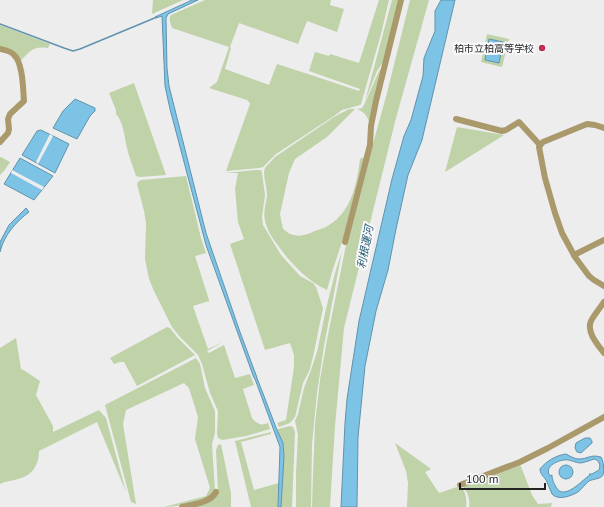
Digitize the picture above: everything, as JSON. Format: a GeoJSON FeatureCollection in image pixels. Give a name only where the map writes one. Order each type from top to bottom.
{"type":"FeatureCollection","features":[{"type":"Feature","properties":{"kind":"street"},"geometry":{"type":"LineString","coordinates":[[345,242],[370,145],[371,126],[376,101],[401,0]]}},
{"type":"Feature","properties":{"kind":"street"},"geometry":{"type":"LineString","coordinates":[[0,49],[13,54],[18,60],[24,101],[10,114],[8,119],[8,133],[0,142]]}},
{"type":"Feature","properties":{"kind":"street"},"geometry":{"type":"LineString","coordinates":[[456,119],[502,131],[519,122],[540,145]]}},
{"type":"Feature","properties":{"kind":"street"},"geometry":{"type":"LineString","coordinates":[[604,128],[587,124],[543,142],[539,147],[555,213],[562,233],[574,255],[589,276],[604,286]]}},
{"type":"Feature","properties":{"kind":"street"},"geometry":{"type":"LineString","coordinates":[[574,255],[604,240]]}},
{"type":"Feature","properties":{"kind":"street"},"geometry":{"type":"LineString","coordinates":[[604,302],[591,321],[590,331],[604,353]]}},
{"type":"Feature","properties":{"kind":"street"},"geometry":{"type":"LineString","coordinates":[[460,485],[520,462],[604,417]]}},
{"type":"Feature","properties":{"kind":"street"},"geometry":{"type":"LineString","coordinates":[[182,507],[211,499],[216,492]]}},
{"type":"Feature","properties":{"kind":"green space"},"geometry":{"type":"Polygon","coordinates":[[[153,0],[183,0],[152,14],[153,0]]]}},
{"type":"Feature","properties":{"kind":"green space"},"geometry":{"type":"Polygon","coordinates":[[[205,0],[331,0],[330,5],[344,9],[337,32],[307,21],[298,44],[239,23],[230,47],[225,69],[269,85],[277,64],[359,91],[360,89],[309,71],[315,52],[329,56],[330,54],[359,63],[379,0],[389,0],[361,104],[342,110],[276,154],[263,167],[226,171],[250,104],[247,100],[209,88],[217,82],[229,47],[172,28],[170,20],[171,15],[205,0]]]}},
{"type":"Feature","properties":{"kind":"green space"},"geometry":{"type":"Polygon","coordinates":[[[392,0],[399,0],[383,62],[377,71],[365,101],[392,0]]]}},
{"type":"Feature","properties":{"kind":"green space"},"geometry":{"type":"Polygon","coordinates":[[[410,0],[429,0],[396,118],[344,328],[335,426],[330,507],[312,507],[315,424],[320,380],[327,340],[348,235],[387,93],[410,0]]]}},
{"type":"Feature","properties":{"kind":"green space"},"geometry":{"type":"Polygon","coordinates":[[[0,25],[50,44],[48,48],[38,48],[32,50],[20,61],[0,48],[0,25]]]}},
{"type":"Feature","properties":{"kind":"green space"},"geometry":{"type":"Polygon","coordinates":[[[487,34],[509,39],[502,67],[481,62],[487,34]]]}},
{"type":"Feature","properties":{"kind":"green space"},"geometry":{"type":"Polygon","coordinates":[[[382,67],[370,125],[366,115],[357,109],[362,108],[364,105],[382,67]]]}},
{"type":"Feature","properties":{"kind":"green space"},"geometry":{"type":"Polygon","coordinates":[[[134,83],[166,175],[136,176],[132,166],[122,126],[109,93],[134,83]]]}},
{"type":"Feature","properties":{"kind":"green space"},"geometry":{"type":"Polygon","coordinates":[[[349,109],[355,109],[327,137],[295,159],[289,173],[280,214],[283,229],[293,235],[304,235],[329,225],[337,219],[348,204],[355,187],[360,159],[364,157],[343,239],[327,290],[304,275],[297,268],[285,255],[270,233],[264,217],[267,196],[264,172],[265,168],[275,157],[334,117],[349,109]]]}},
{"type":"Feature","properties":{"kind":"green space"},"geometry":{"type":"Polygon","coordinates":[[[457,127],[504,135],[445,172],[457,127]]]}},
{"type":"Feature","properties":{"kind":"green space"},"geometry":{"type":"Polygon","coordinates":[[[0,157],[10,162],[0,175],[0,157]]]}},
{"type":"Feature","properties":{"kind":"green space"},"geometry":{"type":"Polygon","coordinates":[[[261,170],[265,195],[262,217],[263,225],[281,255],[300,276],[313,283],[316,287],[323,308],[310,369],[303,383],[295,417],[290,423],[279,427],[277,423],[286,420],[294,367],[294,355],[290,343],[265,350],[230,244],[244,239],[238,222],[235,189],[238,173],[225,173],[261,170]]]}},
{"type":"Feature","properties":{"kind":"green space"},"geometry":{"type":"Polygon","coordinates":[[[186,176],[206,253],[195,256],[209,300],[193,306],[208,349],[223,342],[207,351],[209,353],[224,345],[235,378],[250,374],[254,385],[243,389],[252,418],[259,424],[268,423],[270,429],[246,436],[222,440],[218,438],[218,411],[210,393],[202,364],[198,355],[172,327],[149,279],[145,259],[146,223],[137,184],[141,180],[186,176]]]}},
{"type":"Feature","properties":{"kind":"green space"},"geometry":{"type":"Polygon","coordinates":[[[342,251],[324,346],[317,393],[312,444],[311,507],[296,507],[298,435],[295,421],[304,388],[317,352],[326,309],[342,251]]]}},
{"type":"Feature","properties":{"kind":"green space"},"geometry":{"type":"Polygon","coordinates":[[[167,327],[170,328],[195,355],[137,386],[124,362],[114,364],[110,358],[167,327]]]}},
{"type":"Feature","properties":{"kind":"green space"},"geometry":{"type":"Polygon","coordinates":[[[16,338],[21,369],[40,381],[36,395],[53,426],[53,432],[99,410],[106,418],[126,492],[97,422],[39,451],[38,461],[31,473],[23,478],[0,484],[0,348],[16,338]]]}},
{"type":"Feature","properties":{"kind":"green space"},"geometry":{"type":"Polygon","coordinates":[[[196,358],[200,364],[205,388],[215,411],[215,433],[212,444],[215,491],[212,496],[195,503],[164,507],[206,496],[210,488],[195,439],[198,417],[189,388],[184,383],[126,410],[123,424],[136,504],[131,502],[105,405],[196,358]]]}},
{"type":"Feature","properties":{"kind":"green space"},"geometry":{"type":"Polygon","coordinates":[[[290,426],[293,427],[295,432],[292,507],[281,507],[284,446],[277,430],[290,426]]]}},
{"type":"Feature","properties":{"kind":"green space"},"geometry":{"type":"Polygon","coordinates":[[[271,432],[271,434],[241,442],[254,490],[279,483],[278,507],[251,507],[235,441],[271,432]]]}},
{"type":"Feature","properties":{"kind":"green space"},"geometry":{"type":"Polygon","coordinates":[[[395,443],[431,469],[425,472],[439,493],[457,487],[461,490],[463,489],[466,498],[466,507],[407,507],[408,483],[406,471],[395,443]]]}},
{"type":"Feature","properties":{"kind":"green space"},"geometry":{"type":"Polygon","coordinates":[[[221,444],[231,493],[231,507],[193,507],[218,492],[216,450],[218,445],[221,444]]]}},
{"type":"Feature","properties":{"kind":"green space"},"geometry":{"type":"Polygon","coordinates":[[[520,464],[532,495],[538,504],[552,503],[551,507],[469,507],[468,496],[463,486],[520,464]]]}},
{"type":"Feature","properties":{"kind":"water"},"geometry":{"type":"Polygon","coordinates":[[[192,0],[198,0],[168,14],[166,18],[167,68],[169,86],[206,233],[257,377],[256,378],[283,443],[284,456],[281,507],[278,507],[280,447],[206,245],[165,86],[162,16],[155,17],[192,0]]]}},
{"type":"Feature","properties":{"kind":"water"},"geometry":{"type":"Polygon","coordinates":[[[441,0],[455,0],[422,140],[408,175],[388,270],[376,311],[365,366],[358,437],[357,507],[341,507],[347,399],[359,321],[392,179],[423,76],[424,58],[435,31],[435,11],[441,0]]]}},
{"type":"Feature","properties":{"kind":"water"},"geometry":{"type":"Polygon","coordinates":[[[489,39],[503,42],[499,63],[485,60],[489,39]]]}},
{"type":"Feature","properties":{"kind":"water"},"geometry":{"type":"Polygon","coordinates":[[[75,99],[95,108],[95,111],[90,116],[77,139],[53,128],[63,111],[75,99]]]}},
{"type":"Feature","properties":{"kind":"water"},"geometry":{"type":"Polygon","coordinates":[[[41,130],[69,144],[55,173],[22,155],[37,131],[41,130]]]}},
{"type":"Feature","properties":{"kind":"water"},"geometry":{"type":"Polygon","coordinates":[[[20,158],[53,176],[34,200],[4,184],[20,158]]]}},
{"type":"Feature","properties":{"kind":"water"},"geometry":{"type":"Polygon","coordinates":[[[26,208],[29,212],[11,229],[4,240],[0,252],[0,242],[9,225],[26,208]]]}},
{"type":"Feature","properties":{"kind":"water"},"geometry":{"type":"Polygon","coordinates":[[[585,438],[590,438],[592,443],[581,453],[577,452],[575,448],[576,443],[585,438]]]}},
{"type":"Feature","properties":{"kind":"water"},"geometry":{"type":"Polygon","coordinates":[[[566,454],[579,459],[592,456],[601,457],[604,466],[603,475],[589,481],[578,492],[572,495],[565,497],[555,496],[552,494],[540,469],[548,461],[566,454]],[[594,459],[581,463],[564,460],[554,463],[550,467],[549,473],[550,476],[552,475],[552,479],[559,491],[568,491],[590,475],[589,474],[599,470],[599,463],[594,459]]]}},
{"type":"Feature","properties":{"kind":"water"},"geometry":{"type":"Polygon","coordinates":[[[563,465],[569,465],[573,469],[573,475],[569,479],[563,479],[559,475],[559,469],[563,465]]]}},
{"type":"Feature","properties":{"kind":"pier"},"geometry":{"type":"Polygon","coordinates":[[[50,134],[53,136],[38,164],[36,162],[50,134]]]}},
{"type":"Feature","properties":{"kind":"pier"},"geometry":{"type":"Polygon","coordinates":[[[12,170],[44,187],[42,190],[11,173],[12,170]]]}},
{"type":"Feature","properties":{"kind":"waterway"},"geometry":{"type":"LineString","coordinates":[[0,24],[73,51],[157,17]]}},
{"type":"Feature","properties":{"kind":"place","name":"柏市立柏高等学校"},"geometry":{"type":"Point","coordinates":[542,48]}},
{"type":"Feature","properties":{"kind":"water label","name":"利根運河"},"geometry":{"type":"Point","coordinates":[365,247]}}]}
